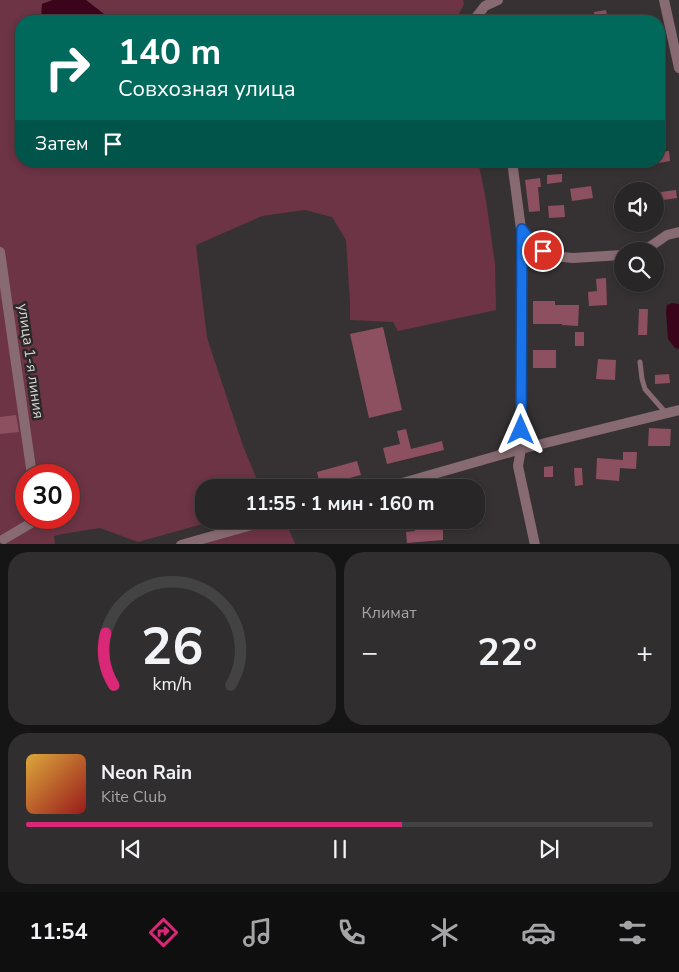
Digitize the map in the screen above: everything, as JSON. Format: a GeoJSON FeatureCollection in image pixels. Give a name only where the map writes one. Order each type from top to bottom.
{"type":"FeatureCollection","features":[{"type":"Feature","properties":{"kind":"street"},"geometry":{"type":"LineString","coordinates":[[477,15],[484,6],[498,0]]}},
{"type":"Feature","properties":{"kind":"street"},"geometry":{"type":"LineString","coordinates":[[664,0],[679,68]]}},
{"type":"Feature","properties":{"kind":"street"},"geometry":{"type":"LineString","coordinates":[[513,167],[522,229],[521,449],[518,466],[535,544]]}},
{"type":"Feature","properties":{"kind":"street"},"geometry":{"type":"LineString","coordinates":[[522,229],[534,246],[553,256],[574,258],[614,256]]}},
{"type":"Feature","properties":{"kind":"street"},"geometry":{"type":"LineString","coordinates":[[656,242],[666,235],[679,232]]}},
{"type":"Feature","properties":{"kind":"street","name":"улица 1-я линия"},"geometry":{"type":"LineString","coordinates":[[0,252],[30,464]]}},
{"type":"Feature","properties":{"kind":"street"},"geometry":{"type":"LineString","coordinates":[[416,479],[521,449],[679,410]]}},
{"type":"Feature","properties":{"kind":"street"},"geometry":{"type":"LineString","coordinates":[[3,541],[21,529]]}},
{"type":"Feature","properties":{"kind":"street"},"geometry":{"type":"LineString","coordinates":[[181,544],[206,541],[242,529]]}},
{"type":"Feature","properties":{"kind":"lane"},"geometry":{"type":"LineString","coordinates":[[640,362],[645,388],[666,413]]}},
{"type":"Feature","properties":{"kind":"shaded area"},"geometry":{"type":"Polygon","coordinates":[[[0,0],[53,0],[42,4],[41,15],[15,15],[15,167],[479,167],[495,264],[496,310],[398,331],[393,322],[350,320],[346,240],[332,217],[305,210],[262,216],[196,245],[207,338],[243,446],[257,479],[195,479],[195,526],[138,542],[100,528],[54,536],[55,544],[0,544],[0,0]]]}},
{"type":"Feature","properties":{"kind":"shaded area"},"geometry":{"type":"Polygon","coordinates":[[[53,0],[86,0],[105,15],[41,15],[42,4],[53,0]]]}},
{"type":"Feature","properties":{"kind":"shaded area"},"geometry":{"type":"Polygon","coordinates":[[[86,0],[463,0],[464,4],[458,15],[105,15],[86,0]]]}},
{"type":"Feature","properties":{"kind":"shaded area"},"geometry":{"type":"Polygon","coordinates":[[[672,303],[679,304],[679,349],[675,348],[668,339],[666,312],[667,305],[672,303]]]}},
{"type":"Feature","properties":{"kind":"shaded area"},"geometry":{"type":"Polygon","coordinates":[[[251,529],[289,529],[295,544],[199,544],[251,529]]]}},
{"type":"Feature","properties":{"kind":"building"},"geometry":{"type":"Polygon","coordinates":[[[606,10],[607,15],[594,15],[594,12],[606,10]]]}},
{"type":"Feature","properties":{"kind":"building"},"geometry":{"type":"Polygon","coordinates":[[[665,151],[669,151],[670,161],[665,162],[665,151]]]}},
{"type":"Feature","properties":{"kind":"building"},"geometry":{"type":"Polygon","coordinates":[[[562,174],[562,182],[547,184],[547,175],[562,174]]]}},
{"type":"Feature","properties":{"kind":"building"},"geometry":{"type":"Polygon","coordinates":[[[540,178],[541,187],[538,187],[540,211],[529,212],[525,180],[540,178]]]}},
{"type":"Feature","properties":{"kind":"building"},"geometry":{"type":"Polygon","coordinates":[[[591,186],[593,198],[572,201],[570,189],[591,186]]]}},
{"type":"Feature","properties":{"kind":"building"},"geometry":{"type":"Polygon","coordinates":[[[676,190],[677,198],[664,200],[664,192],[676,190]]]}},
{"type":"Feature","properties":{"kind":"building"},"geometry":{"type":"Polygon","coordinates":[[[564,205],[565,217],[549,218],[548,206],[564,205]]]}},
{"type":"Feature","properties":{"kind":"building"},"geometry":{"type":"Polygon","coordinates":[[[606,278],[607,305],[589,306],[588,292],[597,291],[596,279],[606,278]]]}},
{"type":"Feature","properties":{"kind":"building"},"geometry":{"type":"Polygon","coordinates":[[[533,301],[555,301],[555,305],[579,305],[578,326],[533,324],[533,301]]]}},
{"type":"Feature","properties":{"kind":"building"},"geometry":{"type":"Polygon","coordinates":[[[639,309],[648,309],[647,335],[638,335],[639,309]]]}},
{"type":"Feature","properties":{"kind":"building"},"geometry":{"type":"Polygon","coordinates":[[[383,327],[402,410],[369,418],[350,334],[383,327]]]}},
{"type":"Feature","properties":{"kind":"building"},"geometry":{"type":"Polygon","coordinates":[[[575,332],[584,332],[584,346],[575,346],[575,332]]]}},
{"type":"Feature","properties":{"kind":"building"},"geometry":{"type":"Polygon","coordinates":[[[533,350],[556,350],[556,368],[533,368],[533,350]]]}},
{"type":"Feature","properties":{"kind":"building"},"geometry":{"type":"Polygon","coordinates":[[[598,359],[616,360],[615,380],[596,379],[598,359]]]}},
{"type":"Feature","properties":{"kind":"building"},"geometry":{"type":"Polygon","coordinates":[[[669,374],[670,383],[655,384],[655,375],[669,374]]]}},
{"type":"Feature","properties":{"kind":"building"},"geometry":{"type":"Polygon","coordinates":[[[16,415],[19,432],[0,434],[0,417],[16,415]]]}},
{"type":"Feature","properties":{"kind":"building"},"geometry":{"type":"Polygon","coordinates":[[[649,428],[671,429],[670,446],[648,446],[649,428]]]}},
{"type":"Feature","properties":{"kind":"building"},"geometry":{"type":"Polygon","coordinates":[[[406,429],[411,449],[442,441],[444,450],[387,464],[383,448],[400,444],[397,431],[406,429]]]}},
{"type":"Feature","properties":{"kind":"building"},"geometry":{"type":"Polygon","coordinates":[[[623,452],[637,452],[636,469],[620,468],[619,481],[596,479],[597,458],[623,460],[623,452]]]}},
{"type":"Feature","properties":{"kind":"building"},"geometry":{"type":"Polygon","coordinates":[[[357,461],[361,475],[346,479],[318,479],[317,472],[357,461]]]}},
{"type":"Feature","properties":{"kind":"building"},"geometry":{"type":"Polygon","coordinates":[[[553,466],[553,477],[544,477],[544,467],[553,466]]]}},
{"type":"Feature","properties":{"kind":"building"},"geometry":{"type":"Polygon","coordinates":[[[574,468],[582,468],[583,485],[575,486],[574,468]]]}},
{"type":"Feature","properties":{"kind":"building"},"geometry":{"type":"Polygon","coordinates":[[[415,529],[443,529],[443,540],[407,543],[406,532],[415,531],[415,529]]]}},
{"type":"Feature","properties":{"kind":"route"},"geometry":{"type":"LineString","coordinates":[[521,430],[522,229],[534,246],[543,251]]}}]}
